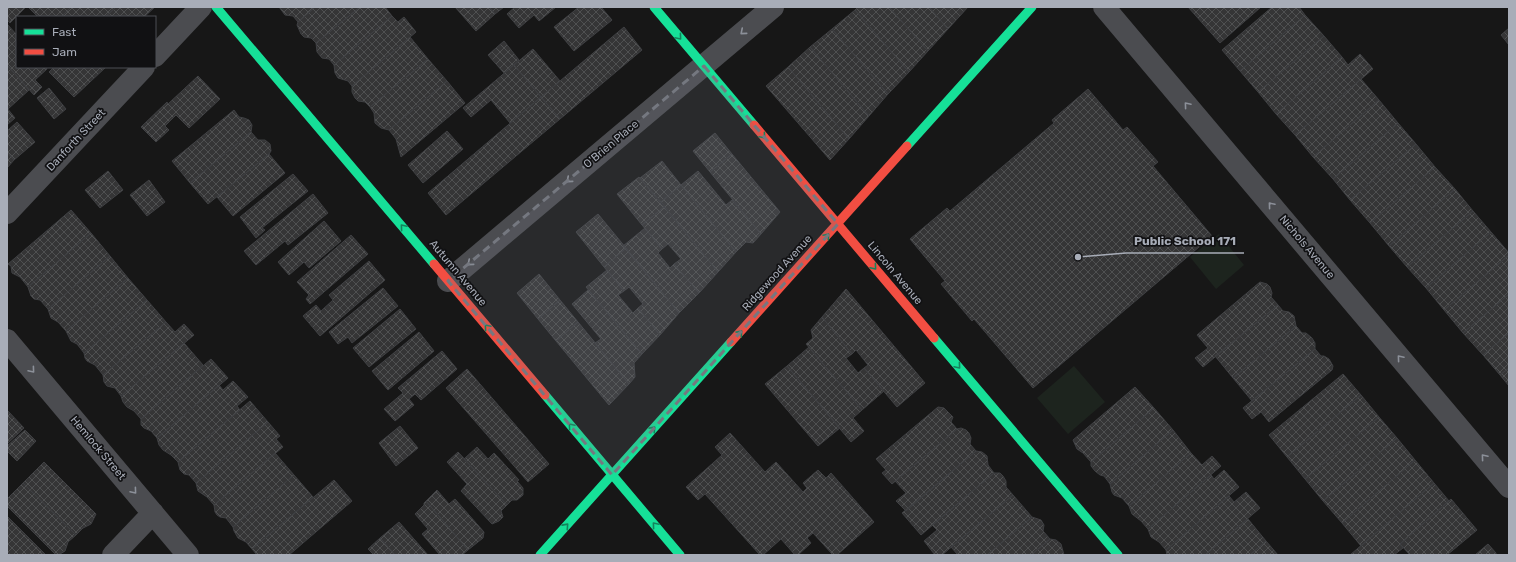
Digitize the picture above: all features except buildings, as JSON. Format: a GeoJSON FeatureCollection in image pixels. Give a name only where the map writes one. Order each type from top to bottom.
{"type":"FeatureCollection","features":[{"type":"Feature","properties":{"kind":"street"},"geometry":{"type":"LineString","coordinates":[[156,55],[201,7]]}},
{"type":"Feature","properties":{"kind":"street","name":"Autumn Avenue"},"geometry":{"type":"LineString","coordinates":[[216,7],[680,555]]}},
{"type":"Feature","properties":{"kind":"street","name":"Lincoln Avenue"},"geometry":{"type":"LineString","coordinates":[[654,7],[1118,555]]}},
{"type":"Feature","properties":{"kind":"street","name":"O'Brien Place"},"geometry":{"type":"LineString","coordinates":[[448,281],[773,7]]}},
{"type":"Feature","properties":{"kind":"street","name":"Ridgewood Avenue"},"geometry":{"type":"LineString","coordinates":[[540,555],[1032,7]]}},
{"type":"Feature","properties":{"kind":"street","name":"Nichols Avenue"},"geometry":{"type":"LineString","coordinates":[[1104,7],[1509,487]]}},
{"type":"Feature","properties":{"kind":"street","name":"Danforth Street"},"geometry":{"type":"LineString","coordinates":[[7,213],[143,68]]}},
{"type":"Feature","properties":{"kind":"street","name":"Hemlock Street"},"geometry":{"type":"LineString","coordinates":[[7,340],[188,555]]}},
{"type":"Feature","properties":{"kind":"street"},"geometry":{"type":"LineString","coordinates":[[113,555],[153,513]]}},
{"type":"Feature","properties":{"kind":"highlighted area"},"geometry":{"type":"Polygon","coordinates":[[[704,66],[838,224],[612,475],[448,281],[704,66]]]}},
{"type":"Feature","properties":{"kind":"shaded area"},"geometry":{"type":"Polygon","coordinates":[[[1219,234],[1244,265],[1216,289],[1190,257],[1219,234]]]}},
{"type":"Feature","properties":{"kind":"shaded area"},"geometry":{"type":"Polygon","coordinates":[[[1074,366],[1105,402],[1068,434],[1037,398],[1074,366]]]}},
{"type":"Feature","properties":{"kind":"traffic: fast"},"geometry":{"type":"LineString","coordinates":[[216,7],[434,264]]}},
{"type":"Feature","properties":{"kind":"traffic: fast"},"geometry":{"type":"LineString","coordinates":[[654,7],[754,125]]}},
{"type":"Feature","properties":{"kind":"traffic: fast"},"geometry":{"type":"LineString","coordinates":[[907,146],[1032,7]]}},
{"type":"Feature","properties":{"kind":"traffic: fast"},"geometry":{"type":"LineString","coordinates":[[934,338],[1118,555]]}},
{"type":"Feature","properties":{"kind":"traffic: fast"},"geometry":{"type":"LineString","coordinates":[[540,555],[731,342]]}},
{"type":"Feature","properties":{"kind":"traffic: fast"},"geometry":{"type":"LineString","coordinates":[[545,395],[680,555]]}},
{"type":"Feature","properties":{"kind":"traffic: jam"},"geometry":{"type":"LineString","coordinates":[[754,125],[934,338]]}},
{"type":"Feature","properties":{"kind":"traffic: jam"},"geometry":{"type":"LineString","coordinates":[[731,342],[907,146]]}},
{"type":"Feature","properties":{"kind":"traffic: jam"},"geometry":{"type":"LineString","coordinates":[[434,264],[545,395]]}},
{"type":"Feature","properties":{"kind":"place","name":"Public School 171"},"geometry":{"type":"Point","coordinates":[1078,257]}}]}
